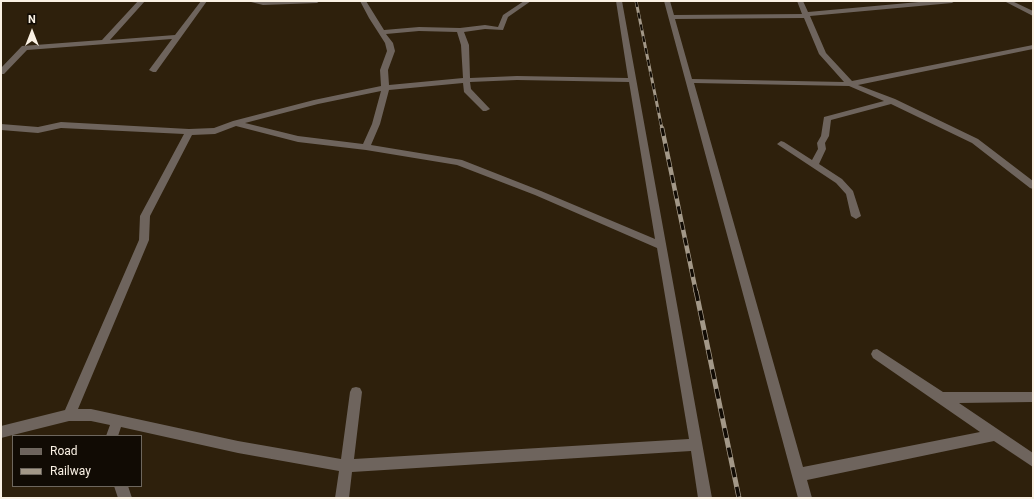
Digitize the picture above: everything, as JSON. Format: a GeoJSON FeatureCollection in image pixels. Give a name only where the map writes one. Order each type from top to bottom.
{"type":"FeatureCollection","features":[{"type":"Feature","properties":{"kind":"street"},"geometry":{"type":"LineString","coordinates":[[104,42],[142,1]]}},
{"type":"Feature","properties":{"kind":"street"},"geometry":{"type":"LineString","coordinates":[[153,70],[204,1]]}},
{"type":"Feature","properties":{"kind":"street"},"geometry":{"type":"LineString","coordinates":[[250,1],[263,3],[317,1]]}},
{"type":"Feature","properties":{"kind":"street"},"geometry":{"type":"LineString","coordinates":[[363,1],[372,18],[383,32],[389,43],[391,51],[384,70],[385,88],[376,124],[366,147]]}},
{"type":"Feature","properties":{"kind":"street"},"geometry":{"type":"LineString","coordinates":[[383,32],[419,29],[460,30],[485,27],[501,29],[505,16],[528,1],[532,1]]}},
{"type":"Feature","properties":{"kind":"street"},"geometry":{"type":"LineString","coordinates":[[619,1],[706,498]]}},
{"type":"Feature","properties":{"kind":"street"},"geometry":{"type":"LineString","coordinates":[[667,1],[805,498]]}},
{"type":"Feature","properties":{"kind":"street"},"geometry":{"type":"LineString","coordinates":[[800,1],[823,54],[850,84],[892,101],[976,141],[1033,186]]}},
{"type":"Feature","properties":{"kind":"street"},"geometry":{"type":"LineString","coordinates":[[671,17],[806,15],[952,1]]}},
{"type":"Feature","properties":{"kind":"street"},"geometry":{"type":"LineString","coordinates":[[1007,1],[1033,14]]}},
{"type":"Feature","properties":{"kind":"street"},"geometry":{"type":"LineString","coordinates":[[460,30],[464,45],[468,90],[486,109]]}},
{"type":"Feature","properties":{"kind":"street"},"geometry":{"type":"LineString","coordinates":[[1,72],[25,48],[178,37]]}},
{"type":"Feature","properties":{"kind":"street"},"geometry":{"type":"LineString","coordinates":[[688,80],[850,84],[1033,47]]}},
{"type":"Feature","properties":{"kind":"street"},"geometry":{"type":"LineString","coordinates":[[1,127],[38,130],[61,125],[189,132],[215,131],[236,122],[317,102],[385,88],[467,80],[517,78],[633,80]]}},
{"type":"Feature","properties":{"kind":"street"},"geometry":{"type":"LineString","coordinates":[[814,166],[822,149],[821,142],[825,136],[827,119],[892,101]]}},
{"type":"Feature","properties":{"kind":"street"},"geometry":{"type":"LineString","coordinates":[[236,122],[251,128],[298,139],[366,147],[459,162],[538,193],[662,246]]}},
{"type":"Feature","properties":{"kind":"street"},"geometry":{"type":"LineString","coordinates":[[69,415],[144,240],[145,216],[189,132]]}},
{"type":"Feature","properties":{"kind":"street"},"geometry":{"type":"LineString","coordinates":[[781,144],[839,181],[850,193],[856,216]]}},
{"type":"Feature","properties":{"kind":"street"},"geometry":{"type":"LineString","coordinates":[[877,354],[1033,462]]}},
{"type":"Feature","properties":{"kind":"street"},"geometry":{"type":"LineString","coordinates":[[342,498],[345,466],[356,392]]}},
{"type":"Feature","properties":{"kind":"street"},"geometry":{"type":"LineString","coordinates":[[942,398],[1033,397]]}},
{"type":"Feature","properties":{"kind":"street"},"geometry":{"type":"LineString","coordinates":[[1,432],[69,415],[91,415],[238,447],[345,466],[696,445]]}},
{"type":"Feature","properties":{"kind":"street"},"geometry":{"type":"LineString","coordinates":[[112,435],[117,421]]}},
{"type":"Feature","properties":{"kind":"street"},"geometry":{"type":"LineString","coordinates":[[798,475],[995,435]]}},
{"type":"Feature","properties":{"kind":"street"},"geometry":{"type":"LineString","coordinates":[[121,487],[125,498]]}},
{"type":"Feature","properties":{"kind":"railway"},"geometry":{"type":"LineString","coordinates":[[636,1],[662,129]]}},
{"type":"Feature","properties":{"kind":"railway"},"geometry":{"type":"LineString","coordinates":[[662,128],[696,292]]}},
{"type":"Feature","properties":{"kind":"railway"},"geometry":{"type":"LineString","coordinates":[[696,291],[739,498]]}}]}
